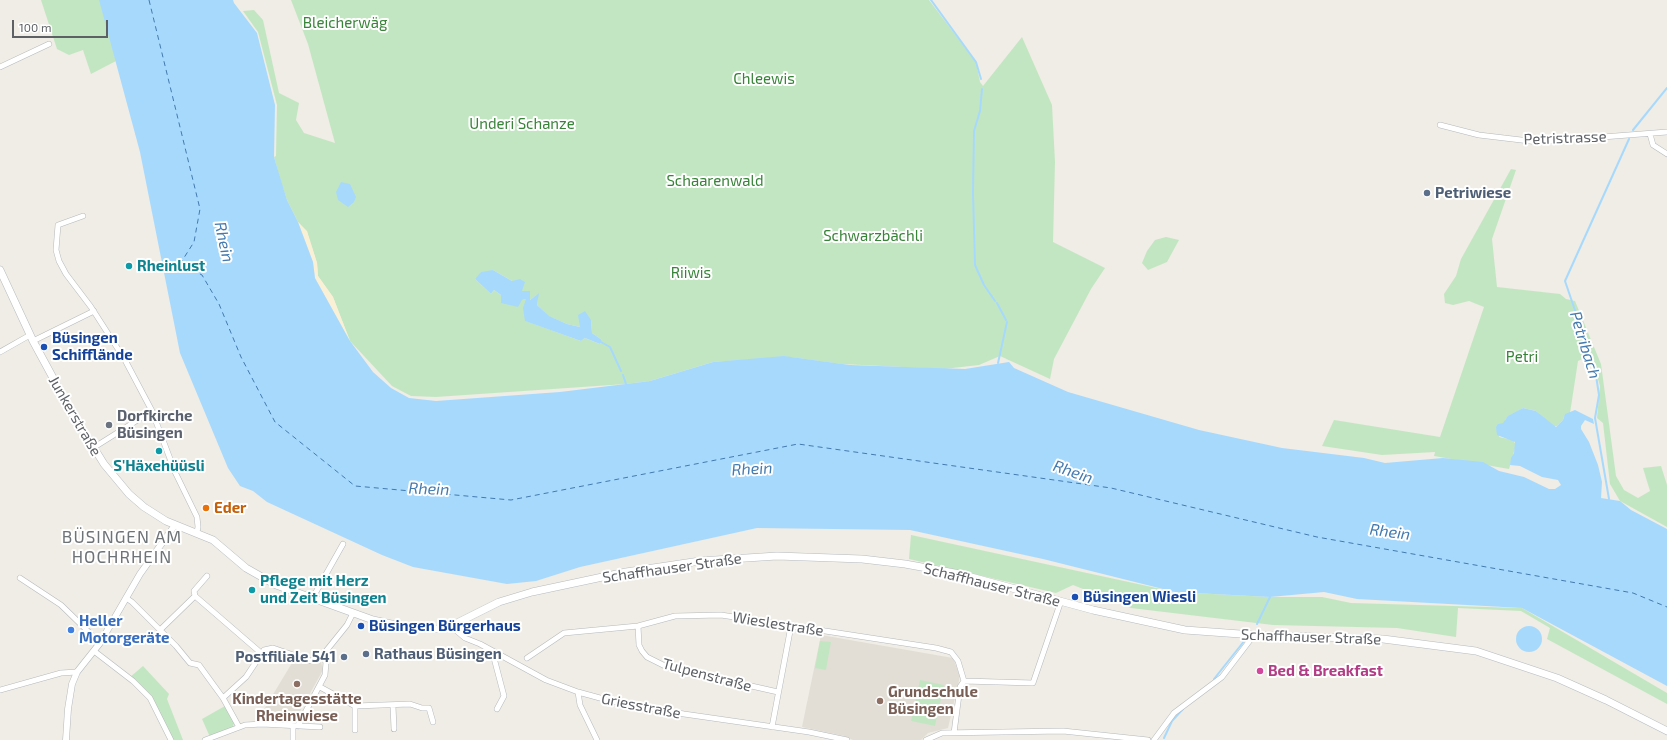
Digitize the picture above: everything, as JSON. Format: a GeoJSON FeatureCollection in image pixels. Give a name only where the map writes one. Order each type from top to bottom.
{"type":"FeatureCollection","features":[{"type":"Feature","properties":{"kind":"main road","name":"Junkerstraße"},"geometry":{"type":"LineString","coordinates":[[0,270],[32,338],[93,448],[112,475],[129,494],[153,514],[175,525],[197,532],[213,540],[257,575],[288,591],[353,614],[414,629],[437,630],[451,626]]}},
{"type":"Feature","properties":{"kind":"main road","name":"Schaffhauser Straße"},"geometry":{"type":"LineString","coordinates":[[451,626],[499,602],[554,587],[667,565],[750,557],[830,557],[904,564],[960,574],[1140,621],[1185,630],[1254,635],[1383,639],[1476,651],[1533,668],[1563,680],[1667,731]]}},
{"type":"Feature","properties":{"kind":"street"},"geometry":{"type":"LineString","coordinates":[[0,67],[49,44]]}},
{"type":"Feature","properties":{"kind":"street","name":"Petristrasse"},"geometry":{"type":"LineString","coordinates":[[1440,125],[1479,135],[1538,142],[1667,132]]}},
{"type":"Feature","properties":{"kind":"street"},"geometry":{"type":"LineString","coordinates":[[1650,134],[1653,144],[1667,154]]}},
{"type":"Feature","properties":{"kind":"street"},"geometry":{"type":"LineString","coordinates":[[82,216],[58,225],[56,250],[66,274],[94,311],[125,360],[152,411],[175,472],[197,517],[197,532]]}},
{"type":"Feature","properties":{"kind":"street"},"geometry":{"type":"LineString","coordinates":[[0,352],[94,311]]}},
{"type":"Feature","properties":{"kind":"street"},"geometry":{"type":"LineString","coordinates":[[93,448],[152,411]]}},
{"type":"Feature","properties":{"kind":"street"},"geometry":{"type":"LineString","coordinates":[[66,740],[68,709],[72,684],[77,672],[100,643],[140,574],[175,525]]}},
{"type":"Feature","properties":{"kind":"street"},"geometry":{"type":"LineString","coordinates":[[312,600],[343,544]]}},
{"type":"Feature","properties":{"kind":"street"},"geometry":{"type":"LineString","coordinates":[[207,576],[194,591],[195,596],[261,653]]}},
{"type":"Feature","properties":{"kind":"street"},"geometry":{"type":"LineString","coordinates":[[20,578],[61,606],[100,643]]}},
{"type":"Feature","properties":{"kind":"street"},"geometry":{"type":"LineString","coordinates":[[160,630],[195,596]]}},
{"type":"Feature","properties":{"kind":"street"},"geometry":{"type":"LineString","coordinates":[[126,598],[160,630],[190,663],[198,665],[223,698],[239,727]]}},
{"type":"Feature","properties":{"kind":"street"},"geometry":{"type":"LineString","coordinates":[[954,733],[960,687],[964,681],[1033,683],[1061,601]]}},
{"type":"Feature","properties":{"kind":"street"},"geometry":{"type":"LineString","coordinates":[[223,698],[246,677],[261,653],[269,648],[312,661],[322,656],[347,625],[353,614]]}},
{"type":"Feature","properties":{"kind":"street","name":"Wieslestraße"},"geometry":{"type":"LineString","coordinates":[[526,658],[564,633],[638,626],[675,616],[721,615],[936,648],[951,652],[958,661],[964,681]]}},
{"type":"Feature","properties":{"kind":"street","name":"Griesstraße"},"geometry":{"type":"LineString","coordinates":[[451,626],[461,636],[546,680],[578,692],[611,701],[684,714],[809,732],[847,740]]}},
{"type":"Feature","properties":{"kind":"street","name":"Tulpenstraße"},"geometry":{"type":"LineString","coordinates":[[638,626],[639,645],[642,651],[647,657],[667,667],[778,692]]}},
{"type":"Feature","properties":{"kind":"street"},"geometry":{"type":"LineString","coordinates":[[772,727],[791,626]]}},
{"type":"Feature","properties":{"kind":"street"},"geometry":{"type":"LineString","coordinates":[[1154,740],[1174,713],[1222,677],[1254,635]]}},
{"type":"Feature","properties":{"kind":"street"},"geometry":{"type":"LineString","coordinates":[[94,651],[133,682],[150,698],[171,740]]}},
{"type":"Feature","properties":{"kind":"street"},"geometry":{"type":"LineString","coordinates":[[496,653],[494,658],[504,696],[496,709]]}},
{"type":"Feature","properties":{"kind":"street"},"geometry":{"type":"LineString","coordinates":[[293,740],[295,726],[320,687],[325,674],[326,662],[322,656]]}},
{"type":"Feature","properties":{"kind":"street"},"geometry":{"type":"LineString","coordinates":[[0,690],[61,673],[77,672]]}},
{"type":"Feature","properties":{"kind":"street"},"geometry":{"type":"LineString","coordinates":[[320,687],[355,706],[393,706],[410,704],[422,708],[429,708],[432,722]]}},
{"type":"Feature","properties":{"kind":"street"},"geometry":{"type":"LineString","coordinates":[[578,692],[580,705],[597,740]]}},
{"type":"Feature","properties":{"kind":"street"},"geometry":{"type":"LineString","coordinates":[[355,706],[355,730]]}},
{"type":"Feature","properties":{"kind":"street"},"geometry":{"type":"LineString","coordinates":[[393,706],[394,728]]}},
{"type":"Feature","properties":{"kind":"street"},"geometry":{"type":"LineString","coordinates":[[205,740],[239,727],[262,724],[320,727]]}},
{"type":"Feature","properties":{"kind":"street"},"geometry":{"type":"LineString","coordinates":[[926,740],[942,733],[1074,731],[1148,740]]}},
{"type":"Feature","properties":{"kind":"shaded area","name":"Grundschule Büsingen"},"geometry":{"type":"Polygon","coordinates":[[[821,635],[953,658],[960,676],[948,728],[928,733],[921,740],[853,740],[844,736],[802,727],[821,635]]]}},
{"type":"Feature","properties":{"kind":"shaded area","name":"Kindertagesstätte Rheinwiese"},"geometry":{"type":"Polygon","coordinates":[[[295,658],[311,663],[321,662],[323,670],[294,722],[257,721],[295,658]]]}},
{"type":"Feature","properties":{"kind":"green space"},"geometry":{"type":"Polygon","coordinates":[[[41,0],[100,0],[116,61],[91,74],[83,50],[69,55],[57,49],[41,0]]]}},
{"type":"Feature","properties":{"kind":"green space","name":"Schaarenwald"},"geometry":{"type":"Polygon","coordinates":[[[291,0],[929,0],[976,62],[980,82],[983,86],[1022,37],[1052,105],[1055,162],[1053,242],[1105,268],[1091,289],[1054,359],[1050,379],[1000,356],[979,365],[944,369],[841,364],[790,357],[713,362],[650,381],[626,384],[436,397],[411,396],[392,386],[350,341],[333,297],[318,276],[317,263],[307,232],[298,222],[287,200],[281,182],[274,157],[276,156],[277,105],[258,32],[243,11],[254,10],[263,20],[279,93],[299,103],[296,120],[304,133],[335,143],[308,44],[291,0]],[[493,270],[475,279],[491,294],[494,290],[501,295],[501,303],[526,299],[526,321],[581,341],[585,338],[600,344],[602,340],[592,333],[591,320],[580,327],[567,324],[548,316],[537,305],[538,294],[530,300],[512,281],[493,270]]]}},
{"type":"Feature","properties":{"kind":"green space","name":"Petri"},"geometry":{"type":"Polygon","coordinates":[[[1511,169],[1516,170],[1492,239],[1497,287],[1560,294],[1566,299],[1575,301],[1601,364],[1616,476],[1624,490],[1638,498],[1650,491],[1643,468],[1661,466],[1667,485],[1667,527],[1620,501],[1610,484],[1603,423],[1597,418],[1600,386],[1591,355],[1578,361],[1570,413],[1564,417],[1557,426],[1553,426],[1536,411],[1523,408],[1506,419],[1499,437],[1513,440],[1516,445],[1509,469],[1434,456],[1435,452],[1382,455],[1322,446],[1334,420],[1440,437],[1484,307],[1469,301],[1453,305],[1445,303],[1444,294],[1456,276],[1461,259],[1511,169]]]}},
{"type":"Feature","properties":{"kind":"green space"},"geometry":{"type":"Polygon","coordinates":[[[1166,237],[1179,240],[1167,262],[1148,270],[1142,263],[1147,251],[1155,240],[1166,237]]]}},
{"type":"Feature","properties":{"kind":"green space"},"geometry":{"type":"Polygon","coordinates":[[[911,535],[1175,592],[1270,597],[1322,597],[1351,603],[1522,608],[1667,693],[1667,704],[1547,639],[1550,628],[1521,611],[1458,608],[1456,637],[1397,628],[1273,625],[1131,608],[1073,585],[1056,593],[909,559],[911,535]]]}},
{"type":"Feature","properties":{"kind":"green space"},"geometry":{"type":"Polygon","coordinates":[[[820,641],[831,642],[826,670],[815,668],[820,641]]]}},
{"type":"Feature","properties":{"kind":"green space"},"geometry":{"type":"Polygon","coordinates":[[[143,666],[169,694],[167,699],[183,740],[171,740],[151,699],[129,678],[143,666]]]}},
{"type":"Feature","properties":{"kind":"green space"},"geometry":{"type":"Polygon","coordinates":[[[920,680],[944,685],[935,726],[911,721],[920,680]]]}},
{"type":"Feature","properties":{"kind":"green space"},"geometry":{"type":"Polygon","coordinates":[[[225,706],[234,723],[233,727],[210,737],[202,719],[225,706]]]}},
{"type":"Feature","properties":{"kind":"sand"},"geometry":{"type":"Polygon","coordinates":[[[298,222],[307,231],[317,263],[318,276],[333,297],[350,341],[315,278],[313,262],[298,222]]]}},
{"type":"Feature","properties":{"kind":"water","name":"Rhein"},"geometry":{"type":"Polygon","coordinates":[[[99,0],[233,0],[257,33],[275,105],[274,157],[287,200],[298,222],[313,262],[315,278],[350,341],[373,372],[391,388],[409,398],[436,401],[560,392],[650,381],[713,362],[784,356],[850,365],[965,369],[1009,362],[1014,368],[1068,392],[1199,430],[1282,448],[1364,458],[1385,463],[1443,458],[1483,462],[1499,471],[1524,477],[1549,489],[1555,489],[1561,485],[1558,480],[1542,477],[1520,466],[1510,465],[1511,458],[1514,453],[1515,442],[1497,435],[1496,427],[1498,424],[1503,423],[1508,416],[1523,408],[1536,411],[1556,427],[1563,420],[1565,414],[1575,410],[1593,419],[1594,424],[1585,420],[1581,426],[1581,429],[1589,442],[1598,465],[1602,482],[1601,498],[1620,501],[1631,510],[1667,529],[1667,686],[1522,608],[1357,599],[1324,592],[1270,597],[1175,592],[1043,559],[910,530],[757,528],[580,567],[536,581],[507,584],[413,567],[382,555],[267,502],[253,491],[240,486],[228,468],[180,353],[140,152],[99,0]]]}},
{"type":"Feature","properties":{"kind":"water"},"geometry":{"type":"Polygon","coordinates":[[[341,182],[350,184],[356,197],[354,202],[348,207],[338,200],[336,192],[341,182]]]}},
{"type":"Feature","properties":{"kind":"water"},"geometry":{"type":"Polygon","coordinates":[[[493,270],[512,281],[520,279],[525,282],[522,291],[530,291],[530,300],[539,293],[537,305],[549,316],[567,324],[580,327],[578,315],[585,311],[591,320],[592,333],[602,340],[600,344],[585,338],[581,341],[525,321],[523,308],[526,299],[522,300],[518,307],[501,303],[501,295],[494,290],[491,294],[475,279],[481,272],[493,270]]]}},
{"type":"Feature","properties":{"kind":"water"},"geometry":{"type":"Polygon","coordinates":[[[1529,626],[1538,630],[1542,639],[1538,648],[1529,652],[1520,648],[1516,639],[1520,630],[1529,626]]]}},
{"type":"Feature","properties":{"kind":"waterway"},"geometry":{"type":"LineString","coordinates":[[931,0],[976,62],[981,79]]}},
{"type":"Feature","properties":{"kind":"waterway","name":"Petribach"},"geometry":{"type":"LineString","coordinates":[[1633,130],[1667,88]]}},
{"type":"Feature","properties":{"kind":"waterway"},"geometry":{"type":"LineString","coordinates":[[982,89],[980,111],[974,131],[973,193],[975,265],[984,285],[995,301]]}},
{"type":"Feature","properties":{"kind":"waterway","name":"Petribach"},"geometry":{"type":"LineString","coordinates":[[1609,499],[1595,418],[1599,395],[1595,369],[1565,281],[1629,139]]}},
{"type":"Feature","properties":{"kind":"waterway"},"geometry":{"type":"LineString","coordinates":[[997,303],[1006,320]]}},
{"type":"Feature","properties":{"kind":"waterway"},"geometry":{"type":"LineString","coordinates":[[998,363],[1007,322]]}},
{"type":"Feature","properties":{"kind":"waterway"},"geometry":{"type":"LineString","coordinates":[[601,342],[610,347],[621,371]]}},
{"type":"Feature","properties":{"kind":"waterway"},"geometry":{"type":"LineString","coordinates":[[623,375],[626,384]]}},
{"type":"Feature","properties":{"kind":"waterway"},"geometry":{"type":"LineString","coordinates":[[1257,624],[1270,597]]}},
{"type":"Feature","properties":{"kind":"waterway"},"geometry":{"type":"LineString","coordinates":[[1214,679],[1245,640]]}},
{"type":"Feature","properties":{"kind":"waterway"},"geometry":{"type":"LineString","coordinates":[[1164,738],[1172,721],[1183,709]]}},
{"type":"Feature","properties":{"kind":"ferry route"},"geometry":{"type":"LineString","coordinates":[[149,0],[200,209],[194,242],[180,264],[202,275],[219,304],[241,357],[275,422],[355,486],[511,500],[798,444],[1111,488],[1317,537],[1633,593],[1667,607]]}},
{"type":"Feature","properties":{"kind":"place","name":"Petriwiese"},"geometry":{"type":"Point","coordinates":[1427,193]}},
{"type":"Feature","properties":{"kind":"place","name":"Rheinlust"},"geometry":{"type":"Point","coordinates":[129,266]}},
{"type":"Feature","properties":{"kind":"place","name":"Büsingen Schifflände"},"geometry":{"type":"Point","coordinates":[44,347]}},
{"type":"Feature","properties":{"kind":"place","name":"Dorfkirche Büsingen"},"geometry":{"type":"Point","coordinates":[109,425]}},
{"type":"Feature","properties":{"kind":"place","name":"S'Häxehüüsli"},"geometry":{"type":"Point","coordinates":[159,451]}},
{"type":"Feature","properties":{"kind":"place","name":"Eder"},"geometry":{"type":"Point","coordinates":[206,508]}},
{"type":"Feature","properties":{"kind":"place","name":"Pflege mit Herz und Zeit Büsingen"},"geometry":{"type":"Point","coordinates":[252,590]}},
{"type":"Feature","properties":{"kind":"place","name":"Büsingen Wiesli"},"geometry":{"type":"Point","coordinates":[1075,597]}},
{"type":"Feature","properties":{"kind":"place","name":"Büsingen Bürgerhaus"},"geometry":{"type":"Point","coordinates":[361,626]}},
{"type":"Feature","properties":{"kind":"place","name":"Heller Motorgeräte"},"geometry":{"type":"Point","coordinates":[71,630]}},
{"type":"Feature","properties":{"kind":"place","name":"Rathaus Büsingen"},"geometry":{"type":"Point","coordinates":[366,654]}},
{"type":"Feature","properties":{"kind":"place","name":"Postfiliale 541"},"geometry":{"type":"Point","coordinates":[344,657]}},
{"type":"Feature","properties":{"kind":"place","name":"Bed & Breakfast"},"geometry":{"type":"Point","coordinates":[1260,671]}},
{"type":"Feature","properties":{"kind":"place","name":"Kindertagesstätte Rheinwiese"},"geometry":{"type":"Point","coordinates":[297,684]}},
{"type":"Feature","properties":{"kind":"place","name":"Grundschule Büsingen"},"geometry":{"type":"Point","coordinates":[880,701]}},
{"type":"Feature","properties":{"kind":"district","name":"BÜSINGEN AM HOCHRHEIN"},"geometry":{"type":"Point","coordinates":[122,547]}},
{"type":"Feature","properties":{"kind":"park label","name":"Bleicherwäg"},"geometry":{"type":"Point","coordinates":[345,23]}},
{"type":"Feature","properties":{"kind":"park label","name":"Chleewis"},"geometry":{"type":"Point","coordinates":[764,79]}},
{"type":"Feature","properties":{"kind":"park label","name":"Underi Schanze"},"geometry":{"type":"Point","coordinates":[522,124]}},
{"type":"Feature","properties":{"kind":"park label","name":"Schwarzbächli"},"geometry":{"type":"Point","coordinates":[873,236]}},
{"type":"Feature","properties":{"kind":"park label","name":"Riiwis"},"geometry":{"type":"Point","coordinates":[691,273]}}]}
